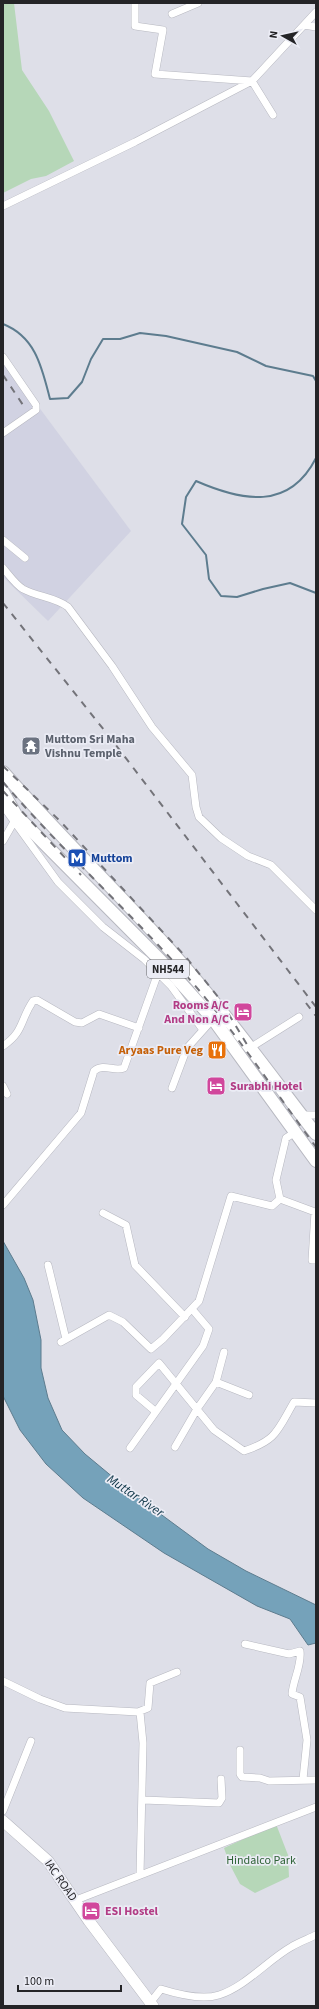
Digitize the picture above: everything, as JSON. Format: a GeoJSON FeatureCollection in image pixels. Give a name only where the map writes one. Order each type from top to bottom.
{"type":"FeatureCollection","features":[{"type":"Feature","properties":{"kind":"highway","name":"NH544"},"geometry":{"type":"LineString","coordinates":[[3,772],[57,833],[168,949],[250,1048],[316,1134]]}},
{"type":"Feature","properties":{"kind":"highway","name":"NH544"},"geometry":{"type":"LineString","coordinates":[[3,792],[16,815],[160,960],[213,1020],[294,1133],[316,1161]]}},
{"type":"Feature","properties":{"kind":"highway"},"geometry":{"type":"LineString","coordinates":[[305,1146],[316,1138]]}},
{"type":"Feature","properties":{"kind":"main road","name":"IAC ROAD"},"geometry":{"type":"LineString","coordinates":[[3,1820],[43,1855],[76,1900],[89,1921],[151,2005]]}},
{"type":"Feature","properties":{"kind":"street"},"geometry":{"type":"LineString","coordinates":[[135,3],[135,26],[163,30],[155,74],[252,81]]}},
{"type":"Feature","properties":{"kind":"street"},"geometry":{"type":"LineString","coordinates":[[172,14],[198,3]]}},
{"type":"Feature","properties":{"kind":"street"},"geometry":{"type":"LineString","coordinates":[[3,206],[135,142],[252,81],[316,12]]}},
{"type":"Feature","properties":{"kind":"street"},"geometry":{"type":"LineString","coordinates":[[304,25],[316,27]]}},
{"type":"Feature","properties":{"kind":"street"},"geometry":{"type":"LineString","coordinates":[[252,81],[273,115]]}},
{"type":"Feature","properties":{"kind":"street"},"geometry":{"type":"LineString","coordinates":[[3,357],[36,405],[36,410],[3,434]]}},
{"type":"Feature","properties":{"kind":"street"},"geometry":{"type":"LineString","coordinates":[[3,540],[25,558]]}},
{"type":"Feature","properties":{"kind":"street"},"geometry":{"type":"LineString","coordinates":[[3,568],[22,589],[46,598],[60,601],[68,607],[112,666],[152,727],[192,775],[196,807],[199,817],[221,838],[248,856],[271,865],[316,910]]}},
{"type":"Feature","properties":{"kind":"street"},"geometry":{"type":"LineString","coordinates":[[3,806],[15,820],[58,882],[103,926],[144,959],[158,973],[184,1002],[203,1030]]}},
{"type":"Feature","properties":{"kind":"street"},"geometry":{"type":"LineString","coordinates":[[3,841],[15,820]]}},
{"type":"Feature","properties":{"kind":"street"},"geometry":{"type":"LineString","coordinates":[[3,1205],[81,1113],[94,1071],[104,1067],[119,1069],[124,1068],[158,973]]}},
{"type":"Feature","properties":{"kind":"street"},"geometry":{"type":"LineString","coordinates":[[3,1046],[15,1038],[32,1001],[37,1000],[75,1022],[82,1023],[100,1014],[139,1028]]}},
{"type":"Feature","properties":{"kind":"street"},"geometry":{"type":"LineString","coordinates":[[250,1048],[299,1017]]}},
{"type":"Feature","properties":{"kind":"street"},"geometry":{"type":"LineString","coordinates":[[172,1088],[187,1048],[213,1020]]}},
{"type":"Feature","properties":{"kind":"street"},"geometry":{"type":"LineString","coordinates":[[3,1086],[7,1094]]}},
{"type":"Feature","properties":{"kind":"street"},"geometry":{"type":"LineString","coordinates":[[302,1115],[316,1116]]}},
{"type":"Feature","properties":{"kind":"street"},"geometry":{"type":"LineString","coordinates":[[280,1199],[276,1180],[286,1138],[294,1133]]}},
{"type":"Feature","properties":{"kind":"street"},"geometry":{"type":"LineString","coordinates":[[48,1265],[64,1340],[109,1315],[123,1322],[151,1349],[192,1310],[199,1301],[231,1196],[272,1206],[280,1199]]}},
{"type":"Feature","properties":{"kind":"street"},"geometry":{"type":"LineString","coordinates":[[280,1199],[315,1212],[312,1260],[316,1260]]}},
{"type":"Feature","properties":{"kind":"street"},"geometry":{"type":"LineString","coordinates":[[103,1214],[126,1225],[135,1265],[184,1317]]}},
{"type":"Feature","properties":{"kind":"street"},"geometry":{"type":"LineString","coordinates":[[130,1448],[155,1411],[176,1385],[203,1346],[209,1333],[207,1324],[192,1310]]}},
{"type":"Feature","properties":{"kind":"street"},"geometry":{"type":"LineString","coordinates":[[175,1447],[197,1409],[216,1382],[224,1352]]}},
{"type":"Feature","properties":{"kind":"street"},"geometry":{"type":"LineString","coordinates":[[155,1411],[136,1395],[136,1387],[159,1363],[214,1430],[244,1451],[262,1445],[274,1435],[294,1402],[316,1403]]}},
{"type":"Feature","properties":{"kind":"street"},"geometry":{"type":"LineString","coordinates":[[216,1382],[249,1395]]}},
{"type":"Feature","properties":{"kind":"street"},"geometry":{"type":"LineString","coordinates":[[245,1644],[289,1654],[300,1651],[301,1659],[292,1694],[300,1697],[306,1734],[303,1779]]}},
{"type":"Feature","properties":{"kind":"street"},"geometry":{"type":"LineString","coordinates":[[3,1681],[40,1699],[66,1708],[140,1712],[148,1708],[150,1682],[177,1672]]}},
{"type":"Feature","properties":{"kind":"street"},"geometry":{"type":"LineString","coordinates":[[140,1712],[143,1743],[140,1875]]}},
{"type":"Feature","properties":{"kind":"street"},"geometry":{"type":"LineString","coordinates":[[3,1811],[31,1741]]}},
{"type":"Feature","properties":{"kind":"street"},"geometry":{"type":"LineString","coordinates":[[240,1750],[240,1774],[242,1777],[260,1778],[269,1781],[303,1779],[316,1780]]}},
{"type":"Feature","properties":{"kind":"street"},"geometry":{"type":"LineString","coordinates":[[142,1800],[219,1803],[222,1798],[222,1779]]}},
{"type":"Feature","properties":{"kind":"street"},"geometry":{"type":"LineString","coordinates":[[76,1900],[316,1806]]}},
{"type":"Feature","properties":{"kind":"street"},"geometry":{"type":"LineString","coordinates":[[151,2005],[161,1989],[177,1994],[218,1996],[234,1988],[291,1947],[316,1934]]}},
{"type":"Feature","properties":{"kind":"shaded area"},"geometry":{"type":"Polygon","coordinates":[[[3,359],[131,531],[48,621],[3,577],[3,359]]]}},
{"type":"Feature","properties":{"kind":"green space"},"geometry":{"type":"Polygon","coordinates":[[[3,3],[14,3],[22,70],[49,111],[74,161],[46,176],[31,179],[3,193],[3,3]]]}},
{"type":"Feature","properties":{"kind":"green space","name":"Hindalco Park"},"geometry":{"type":"Polygon","coordinates":[[[276,1824],[288,1855],[289,1877],[255,1893],[240,1884],[230,1865],[224,1848],[276,1824]]]}},
{"type":"Feature","properties":{"kind":"water"},"geometry":{"type":"Polygon","coordinates":[[[3,1241],[24,1278],[33,1300],[41,1340],[41,1368],[48,1398],[62,1430],[85,1454],[132,1493],[208,1549],[246,1571],[316,1605],[316,1643],[308,1645],[290,1619],[257,1606],[164,1553],[83,1498],[46,1464],[20,1430],[3,1396],[3,1241]]]}},
{"type":"Feature","properties":{"kind":"waterway"},"geometry":{"type":"LineString","coordinates":[[3,324],[14,330],[30,345],[40,365],[50,399],[68,398],[82,382],[91,359],[103,339],[120,339],[140,333],[166,336],[237,352],[266,366],[313,376],[316,381]]}},
{"type":"Feature","properties":{"kind":"waterway"},"geometry":{"type":"LineString","coordinates":[[316,458],[305,475],[292,487],[278,494],[263,497],[230,493],[196,481],[186,497],[182,524],[206,555],[209,579],[221,596],[237,597],[290,583],[316,593]]}},
{"type":"Feature","properties":{"kind":"railway"},"geometry":{"type":"LineString","coordinates":[[3,375],[23,405]]}},
{"type":"Feature","properties":{"kind":"railway"},"geometry":{"type":"LineString","coordinates":[[3,603],[112,740],[316,1007]]}},
{"type":"Feature","properties":{"kind":"railway"},"geometry":{"type":"LineString","coordinates":[[3,766],[60,821],[185,956],[219,998],[249,1048]]}},
{"type":"Feature","properties":{"kind":"railway"},"geometry":{"type":"LineString","coordinates":[[3,782],[45,828],[153,939],[212,1006],[316,1147]]}},
{"type":"Feature","properties":{"kind":"railway"},"geometry":{"type":"LineString","coordinates":[[3,791],[81,875]]}},
{"type":"Feature","properties":{"kind":"railway"},"geometry":{"type":"LineString","coordinates":[[306,1003],[316,1016]]}},
{"type":"Feature","properties":{"kind":"place","name":"Muttom Sri Maha Vishnu Temple"},"geometry":{"type":"Point","coordinates":[31,746]}},
{"type":"Feature","properties":{"kind":"place","name":"Muttom"},"geometry":{"type":"Point","coordinates":[77,858]}},
{"type":"Feature","properties":{"kind":"place","name":"Rooms A/C And Non A/C"},"geometry":{"type":"Point","coordinates":[243,1012]}},
{"type":"Feature","properties":{"kind":"place","name":"Aryaas Pure Veg"},"geometry":{"type":"Point","coordinates":[217,1050]}},
{"type":"Feature","properties":{"kind":"place","name":"Surabhi Hotel"},"geometry":{"type":"Point","coordinates":[216,1086]}},
{"type":"Feature","properties":{"kind":"place","name":"ESI Hostel"},"geometry":{"type":"Point","coordinates":[91,1911]}},
{"type":"Feature","properties":{"kind":"water label","name":"Muttar River"},"geometry":{"type":"Point","coordinates":[136,1495]}}]}
